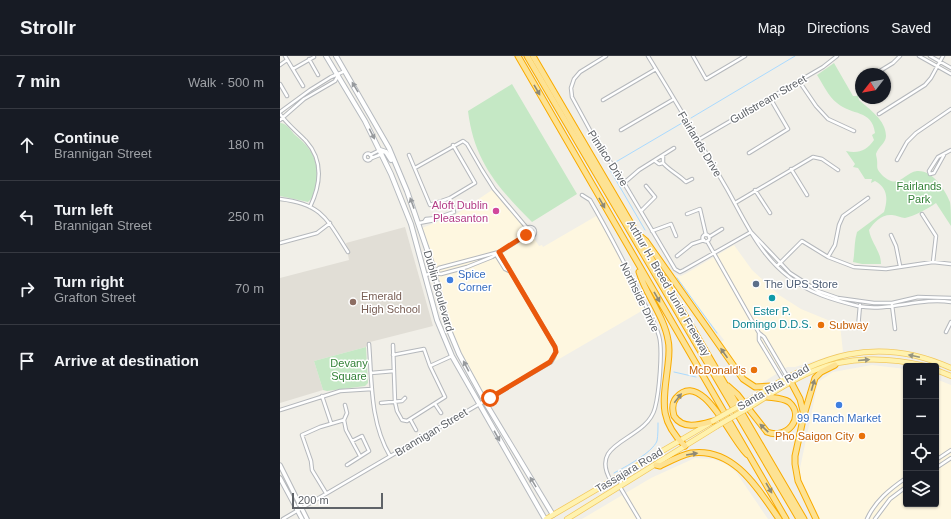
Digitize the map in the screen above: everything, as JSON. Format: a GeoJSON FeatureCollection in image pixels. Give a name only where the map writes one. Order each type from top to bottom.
{"type":"FeatureCollection","features":[{"type":"Feature","properties":{"kind":"highway","name":"Arthur H. Breed Junior Freeway"},"geometry":{"type":"LineString","coordinates":[[518,56],[637,264],[786,519]]}},
{"type":"Feature","properties":{"kind":"highway"},"geometry":{"type":"LineString","coordinates":[[527,56],[799,519]]}},
{"type":"Feature","properties":{"kind":"highway","name":"Arthur H. Breed Junior Freeway"},"geometry":{"type":"LineString","coordinates":[[533,56],[804,519]]}},
{"type":"Feature","properties":{"kind":"highway"},"geometry":{"type":"LineString","coordinates":[[636,233],[646,241],[743,379],[755,387],[771,386]]}},
{"type":"Feature","properties":{"kind":"highway"},"geometry":{"type":"LineString","coordinates":[[637,264],[642,283],[668,339],[669,355],[664,413],[668,424],[685,446]]}},
{"type":"Feature","properties":{"kind":"highway"},"geometry":{"type":"LineString","coordinates":[[816,519],[796,474],[795,456],[804,415],[815,378],[821,372],[835,364]]}},
{"type":"Feature","properties":{"kind":"highway"},"geometry":{"type":"LineString","coordinates":[[726,384],[737,394],[767,432],[772,434],[782,433],[793,424],[794,410],[786,400],[767,396]]}},
{"type":"Feature","properties":{"kind":"highway"},"geometry":{"type":"LineString","coordinates":[[788,384],[800,399],[804,415]]}},
{"type":"Feature","properties":{"kind":"highway"},"geometry":{"type":"LineString","coordinates":[[713,422],[691,426],[681,423],[674,416],[674,401],[679,395],[688,391],[702,395],[725,424],[743,452],[751,457]]}},
{"type":"Feature","properties":{"kind":"highway"},"geometry":{"type":"LineString","coordinates":[[656,465],[660,466],[690,453],[704,452],[722,457],[741,470],[779,519]]}},
{"type":"Feature","properties":{"kind":"main road","name":"Dublin Boulevard"},"geometry":{"type":"LineString","coordinates":[[326,56],[381,152],[411,224],[437,320],[452,356],[478,404],[545,519]]}},
{"type":"Feature","properties":{"kind":"main road","name":"Dublin Boulevard"},"geometry":{"type":"LineString","coordinates":[[336,56],[389,148],[421,223],[445,317],[454,342],[485,400],[554,517]]}},
{"type":"Feature","properties":{"kind":"main road"},"geometry":{"type":"LineString","coordinates":[[381,152],[388,154],[403,182]]}},
{"type":"Feature","properties":{"kind":"main road","name":"Santa Rita Road"},"geometry":{"type":"LineString","coordinates":[[713,422],[782,380],[823,360],[847,354],[869,352],[912,355],[951,368]]}},
{"type":"Feature","properties":{"kind":"main road","name":"Santa Rita Road"},"geometry":{"type":"LineString","coordinates":[[717,426],[788,384],[815,370],[835,364],[861,360],[880,359],[914,363]]}},
{"type":"Feature","properties":{"kind":"main road"},"geometry":{"type":"LineString","coordinates":[[939,371],[951,376]]}},
{"type":"Feature","properties":{"kind":"main road","name":"Tassajara Road"},"geometry":{"type":"LineString","coordinates":[[545,519],[554,517],[610,481],[679,440],[713,422]]}},
{"type":"Feature","properties":{"kind":"main road","name":"Tassajara Road"},"geometry":{"type":"LineString","coordinates":[[567,519],[717,426]]}},
{"type":"Feature","properties":{"kind":"street"},"geometry":{"type":"LineString","coordinates":[[285,56],[303,86]]}},
{"type":"Feature","properties":{"kind":"street"},"geometry":{"type":"LineString","coordinates":[[293,69],[314,56]]}},
{"type":"Feature","properties":{"kind":"street","name":"Pimlico Drive"},"geometry":{"type":"LineString","coordinates":[[606,56],[580,72],[574,79],[571,88],[572,97],[591,132],[624,183],[675,269],[680,272],[713,253]]}},
{"type":"Feature","properties":{"kind":"street","name":"Fairlands Drive"},"geometry":{"type":"LineString","coordinates":[[648,56],[735,203],[753,238],[764,253],[798,284],[833,300],[860,304],[892,305],[921,301],[951,302]]}},
{"type":"Feature","properties":{"kind":"street"},"geometry":{"type":"LineString","coordinates":[[692,56],[706,79],[745,56]]}},
{"type":"Feature","properties":{"kind":"street","name":"Gulfstream Street"},"geometry":{"type":"LineString","coordinates":[[698,140],[799,81],[837,56]]}},
{"type":"Feature","properties":{"kind":"street"},"geometry":{"type":"LineString","coordinates":[[885,68],[900,56]]}},
{"type":"Feature","properties":{"kind":"street"},"geometry":{"type":"LineString","coordinates":[[919,56],[951,74]]}},
{"type":"Feature","properties":{"kind":"street"},"geometry":{"type":"LineString","coordinates":[[930,56],[951,68]]}},
{"type":"Feature","properties":{"kind":"street"},"geometry":{"type":"LineString","coordinates":[[878,114],[919,89],[931,78],[943,56]]}},
{"type":"Feature","properties":{"kind":"street"},"geometry":{"type":"LineString","coordinates":[[309,59],[318,75]]}},
{"type":"Feature","properties":{"kind":"street"},"geometry":{"type":"LineString","coordinates":[[280,65],[287,60]]}},
{"type":"Feature","properties":{"kind":"street"},"geometry":{"type":"LineString","coordinates":[[603,100],[656,69]]}},
{"type":"Feature","properties":{"kind":"street"},"geometry":{"type":"LineString","coordinates":[[310,207],[320,183],[318,161],[307,142],[281,119],[280,113],[310,90],[331,77],[338,76],[346,71]]}},
{"type":"Feature","properties":{"kind":"street"},"geometry":{"type":"LineString","coordinates":[[281,119],[304,100],[335,81],[338,76]]}},
{"type":"Feature","properties":{"kind":"street"},"geometry":{"type":"LineString","coordinates":[[799,81],[816,106],[828,119],[854,131]]}},
{"type":"Feature","properties":{"kind":"street"},"geometry":{"type":"LineString","coordinates":[[280,84],[287,96]]}},
{"type":"Feature","properties":{"kind":"street"},"geometry":{"type":"LineString","coordinates":[[749,153],[788,129],[770,98]]}},
{"type":"Feature","properties":{"kind":"street"},"geometry":{"type":"LineString","coordinates":[[621,130],[674,99]]}},
{"type":"Feature","properties":{"kind":"street"},"geometry":{"type":"LineString","coordinates":[[897,160],[907,142],[916,133],[951,109]]}},
{"type":"Feature","properties":{"kind":"street"},"geometry":{"type":"LineString","coordinates":[[415,168],[453,145],[463,141],[467,144],[494,188],[527,228],[526,235],[499,252],[440,268],[434,273]]}},
{"type":"Feature","properties":{"kind":"street"},"geometry":{"type":"LineString","coordinates":[[409,155],[430,205],[450,198],[475,183],[453,145]]}},
{"type":"Feature","properties":{"kind":"street"},"geometry":{"type":"LineString","coordinates":[[624,183],[639,170],[674,148]]}},
{"type":"Feature","properties":{"kind":"street"},"geometry":{"type":"LineString","coordinates":[[944,154],[934,173],[930,174],[929,171],[938,157],[951,150]]}},
{"type":"Feature","properties":{"kind":"street"},"geometry":{"type":"LineString","coordinates":[[381,152],[368,161],[365,159],[366,155],[381,152]]}},
{"type":"Feature","properties":{"kind":"street"},"geometry":{"type":"LineString","coordinates":[[663,156],[663,163],[670,170],[677,172],[686,182],[692,179]]}},
{"type":"Feature","properties":{"kind":"street"},"geometry":{"type":"LineString","coordinates":[[735,203],[813,157],[822,159],[838,170]]}},
{"type":"Feature","properties":{"kind":"street"},"geometry":{"type":"LineString","coordinates":[[655,161],[658,164],[663,163]]}},
{"type":"Feature","properties":{"kind":"street"},"geometry":{"type":"LineString","coordinates":[[792,169],[807,195]]}},
{"type":"Feature","properties":{"kind":"street"},"geometry":{"type":"LineString","coordinates":[[641,211],[655,197],[646,186]]}},
{"type":"Feature","properties":{"kind":"street"},"geometry":{"type":"LineString","coordinates":[[755,190],[770,214]]}},
{"type":"Feature","properties":{"kind":"street","name":"Northside Drive"},"geometry":{"type":"LineString","coordinates":[[582,195],[590,200],[617,247],[656,328],[660,343],[655,409],[645,426],[615,446],[606,454],[604,468],[610,481]]}},
{"type":"Feature","properties":{"kind":"street"},"geometry":{"type":"LineString","coordinates":[[280,198],[295,201],[310,207],[325,217],[348,252]]}},
{"type":"Feature","properties":{"kind":"street"},"geometry":{"type":"LineString","coordinates":[[421,223],[435,220],[454,212],[450,198]]}},
{"type":"Feature","properties":{"kind":"street"},"geometry":{"type":"LineString","coordinates":[[828,257],[835,245],[839,225],[843,216],[868,198]]}},
{"type":"Feature","properties":{"kind":"street"},"geometry":{"type":"LineString","coordinates":[[677,256],[692,244],[704,240],[706,235],[700,209],[687,214]]}},
{"type":"Feature","properties":{"kind":"street"},"geometry":{"type":"LineString","coordinates":[[922,214],[936,236],[933,262]]}},
{"type":"Feature","properties":{"kind":"street"},"geometry":{"type":"LineString","coordinates":[[280,242],[317,233],[330,223]]}},
{"type":"Feature","properties":{"kind":"street"},"geometry":{"type":"LineString","coordinates":[[652,231],[671,224],[676,236]]}},
{"type":"Feature","properties":{"kind":"street"},"geometry":{"type":"LineString","coordinates":[[526,235],[532,237],[536,232],[532,227],[527,228]]}},
{"type":"Feature","properties":{"kind":"street"},"geometry":{"type":"LineString","coordinates":[[707,242],[709,237],[722,229]]}},
{"type":"Feature","properties":{"kind":"street"},"geometry":{"type":"LineString","coordinates":[[713,253],[751,232]]}},
{"type":"Feature","properties":{"kind":"street","name":"Fairlands Drive"},"geometry":{"type":"LineString","coordinates":[[751,232],[780,264],[800,280],[818,291],[860,304]]}},
{"type":"Feature","properties":{"kind":"street"},"geometry":{"type":"LineString","coordinates":[[891,234],[896,246],[900,267]]}},
{"type":"Feature","properties":{"kind":"street"},"geometry":{"type":"LineString","coordinates":[[704,240],[707,242],[759,333],[764,337],[788,377],[788,384]]}},
{"type":"Feature","properties":{"kind":"street"},"geometry":{"type":"LineString","coordinates":[[777,266],[802,241],[828,257],[854,267],[886,269],[933,262],[951,264]]}},
{"type":"Feature","properties":{"kind":"street","name":"Brannigan Street"},"geometry":{"type":"LineString","coordinates":[[283,519],[550,362],[556,352],[555,347],[509,272],[499,252]]}},
{"type":"Feature","properties":{"kind":"street"},"geometry":{"type":"LineString","coordinates":[[425,275],[434,273],[441,274],[467,267],[495,253]]}},
{"type":"Feature","properties":{"kind":"street","name":"Brannigan Street"},"geometry":{"type":"LineString","coordinates":[[495,253],[505,270],[509,272]]}},
{"type":"Feature","properties":{"kind":"street","name":"Fairlands Drive"},"geometry":{"type":"LineString","coordinates":[[892,305],[918,297],[951,298]]}},
{"type":"Feature","properties":{"kind":"street"},"geometry":{"type":"LineString","coordinates":[[858,328],[860,304]]}},
{"type":"Feature","properties":{"kind":"street"},"geometry":{"type":"LineString","coordinates":[[892,305],[894,329]]}},
{"type":"Feature","properties":{"kind":"street"},"geometry":{"type":"LineString","coordinates":[[946,332],[951,322]]}},
{"type":"Feature","properties":{"kind":"street"},"geometry":{"type":"LineString","coordinates":[[759,333],[759,340],[782,380],[788,384]]}},
{"type":"Feature","properties":{"kind":"street"},"geometry":{"type":"LineString","coordinates":[[369,344],[375,420],[379,433],[390,456]]}},
{"type":"Feature","properties":{"kind":"street"},"geometry":{"type":"LineString","coordinates":[[393,345],[393,355],[395,402],[397,411],[402,420],[410,419],[445,397],[430,366],[424,348],[393,355]]}},
{"type":"Feature","properties":{"kind":"street"},"geometry":{"type":"LineString","coordinates":[[430,366],[452,356]]}},
{"type":"Feature","properties":{"kind":"street"},"geometry":{"type":"LineString","coordinates":[[371,373],[394,371]]}},
{"type":"Feature","properties":{"kind":"street"},"geometry":{"type":"LineString","coordinates":[[280,410],[340,391],[372,389]]}},
{"type":"Feature","properties":{"kind":"street"},"geometry":{"type":"LineString","coordinates":[[322,396],[331,423]]}},
{"type":"Feature","properties":{"kind":"street"},"geometry":{"type":"LineString","coordinates":[[381,403],[402,401],[405,398]]}},
{"type":"Feature","properties":{"kind":"street"},"geometry":{"type":"LineString","coordinates":[[435,404],[441,413]]}},
{"type":"Feature","properties":{"kind":"street"},"geometry":{"type":"LineString","coordinates":[[345,405],[347,413],[344,420],[352,441],[360,456]]}},
{"type":"Feature","properties":{"kind":"street"},"geometry":{"type":"LineString","coordinates":[[410,419],[416,430]]}},
{"type":"Feature","properties":{"kind":"street"},"geometry":{"type":"LineString","coordinates":[[326,493],[312,470],[311,461],[301,436],[305,432],[344,420]]}},
{"type":"Feature","properties":{"kind":"street"},"geometry":{"type":"LineString","coordinates":[[347,464],[369,451],[362,436],[352,441]]}},
{"type":"Feature","properties":{"kind":"street"},"geometry":{"type":"LineString","coordinates":[[939,458],[951,450]]}},
{"type":"Feature","properties":{"kind":"street"},"geometry":{"type":"LineString","coordinates":[[939,466],[951,458]]}},
{"type":"Feature","properties":{"kind":"street"},"geometry":{"type":"LineString","coordinates":[[280,465],[307,519]]}},
{"type":"Feature","properties":{"kind":"street"},"geometry":{"type":"LineString","coordinates":[[622,474],[620,487],[639,519]]}},
{"type":"Feature","properties":{"kind":"street"},"geometry":{"type":"LineString","coordinates":[[280,478],[302,519]]}},
{"type":"Feature","properties":{"kind":"street"},"geometry":{"type":"LineString","coordinates":[[867,519],[873,507],[885,494],[903,480]]}},
{"type":"Feature","properties":{"kind":"street"},"geometry":{"type":"LineString","coordinates":[[875,519],[890,499],[903,489]]}},
{"type":"Feature","properties":{"kind":"shaded area"},"geometry":{"type":"Polygon","coordinates":[[[492,190],[496,192],[530,232],[539,246],[542,245],[543,247],[598,215],[645,309],[487,401],[463,359],[451,331],[422,228],[455,215],[492,190]]]}},
{"type":"Feature","properties":{"kind":"shaded area","name":"Emerald High School"},"geometry":{"type":"Polygon","coordinates":[[[405,227],[433,326],[370,342],[366,347],[314,361],[323,390],[280,403],[280,278],[349,260],[346,243],[405,227]]]}},
{"type":"Feature","properties":{"kind":"shaded area"},"geometry":{"type":"Polygon","coordinates":[[[734,245],[752,270],[779,295],[801,309],[840,325],[843,352],[795,367],[787,367],[762,383],[757,383],[747,379],[720,343],[724,340],[693,301],[676,275],[681,276],[687,273],[734,245]]]}},
{"type":"Feature","properties":{"kind":"shaded area"},"geometry":{"type":"Polygon","coordinates":[[[872,365],[903,369],[903,507],[939,507],[939,380],[951,385],[951,519],[819,519],[803,486],[799,473],[818,382],[833,372],[872,365]]]}},
{"type":"Feature","properties":{"kind":"shaded area"},"geometry":{"type":"Polygon","coordinates":[[[695,458],[713,459],[726,464],[736,472],[768,519],[582,519],[651,478],[695,458]]]}},
{"type":"Feature","properties":{"kind":"green space","name":"Fairlands Park"},"geometry":{"type":"Polygon","coordinates":[[[834,63],[853,96],[855,96],[855,104],[864,104],[876,115],[883,125],[886,138],[876,154],[878,171],[888,180],[893,181],[901,180],[912,172],[917,171],[933,177],[942,187],[950,202],[951,226],[936,203],[929,208],[909,217],[903,218],[888,215],[882,217],[873,224],[869,230],[881,259],[881,264],[862,264],[853,262],[857,232],[884,212],[886,194],[885,190],[879,184],[875,181],[871,183],[872,179],[865,179],[858,168],[853,167],[855,164],[846,151],[855,152],[865,149],[874,140],[872,135],[875,133],[873,125],[866,116],[843,107],[834,100],[817,75],[834,63]]]}},
{"type":"Feature","properties":{"kind":"green space"},"geometry":{"type":"Polygon","coordinates":[[[512,84],[577,194],[532,222],[498,185],[482,159],[471,129],[468,111],[512,84]]]}},
{"type":"Feature","properties":{"kind":"green space"},"geometry":{"type":"Polygon","coordinates":[[[280,123],[286,125],[303,142],[314,157],[317,171],[317,185],[308,202],[280,196],[280,123]]]}},
{"type":"Feature","properties":{"kind":"green space","name":"Devany Square"},"geometry":{"type":"Polygon","coordinates":[[[366,347],[368,383],[365,386],[327,391],[323,390],[314,361],[366,347]]]}},
{"type":"Feature","properties":{"kind":"waterway"},"geometry":{"type":"LineString","coordinates":[[691,118],[795,56]]}},
{"type":"Feature","properties":{"kind":"waterway"},"geometry":{"type":"LineString","coordinates":[[614,163],[682,123]]}},
{"type":"Feature","properties":{"kind":"waterway"},"geometry":{"type":"LineString","coordinates":[[610,170],[645,230]]}},
{"type":"Feature","properties":{"kind":"waterway"},"geometry":{"type":"LineString","coordinates":[[677,278],[717,333]]}},
{"type":"Feature","properties":{"kind":"waterway"},"geometry":{"type":"LineString","coordinates":[[674,372],[696,377]]}},
{"type":"Feature","properties":{"kind":"waterway"},"geometry":{"type":"LineString","coordinates":[[614,473],[638,459],[654,446],[657,441],[658,423]]}},
{"type":"Feature","properties":{"kind":"place","name":"Aloft Dublin Pleasanton"},"geometry":{"type":"Point","coordinates":[496,211]}},
{"type":"Feature","properties":{"kind":"place","name":"Spice Corner"},"geometry":{"type":"Point","coordinates":[450,280]}},
{"type":"Feature","properties":{"kind":"place","name":"The UPS Store"},"geometry":{"type":"Point","coordinates":[756,284]}},
{"type":"Feature","properties":{"kind":"place","name":"Ester P. Domingo D.D.S."},"geometry":{"type":"Point","coordinates":[772,298]}},
{"type":"Feature","properties":{"kind":"place","name":"Emerald High School"},"geometry":{"type":"Point","coordinates":[353,302]}},
{"type":"Feature","properties":{"kind":"place","name":"Subway"},"geometry":{"type":"Point","coordinates":[821,325]}},
{"type":"Feature","properties":{"kind":"place","name":"McDonald's"},"geometry":{"type":"Point","coordinates":[754,370]}},
{"type":"Feature","properties":{"kind":"place","name":"99 Ranch Market"},"geometry":{"type":"Point","coordinates":[839,405]}},
{"type":"Feature","properties":{"kind":"place","name":"Pho Saigon City"},"geometry":{"type":"Point","coordinates":[862,436]}},
{"type":"Feature","properties":{"kind":"route"},"geometry":{"type":"LineString","coordinates":[[490,398],[550,362],[554,358],[556,352],[555,347],[509,272],[508,267],[499,252],[526,235]]}}]}
